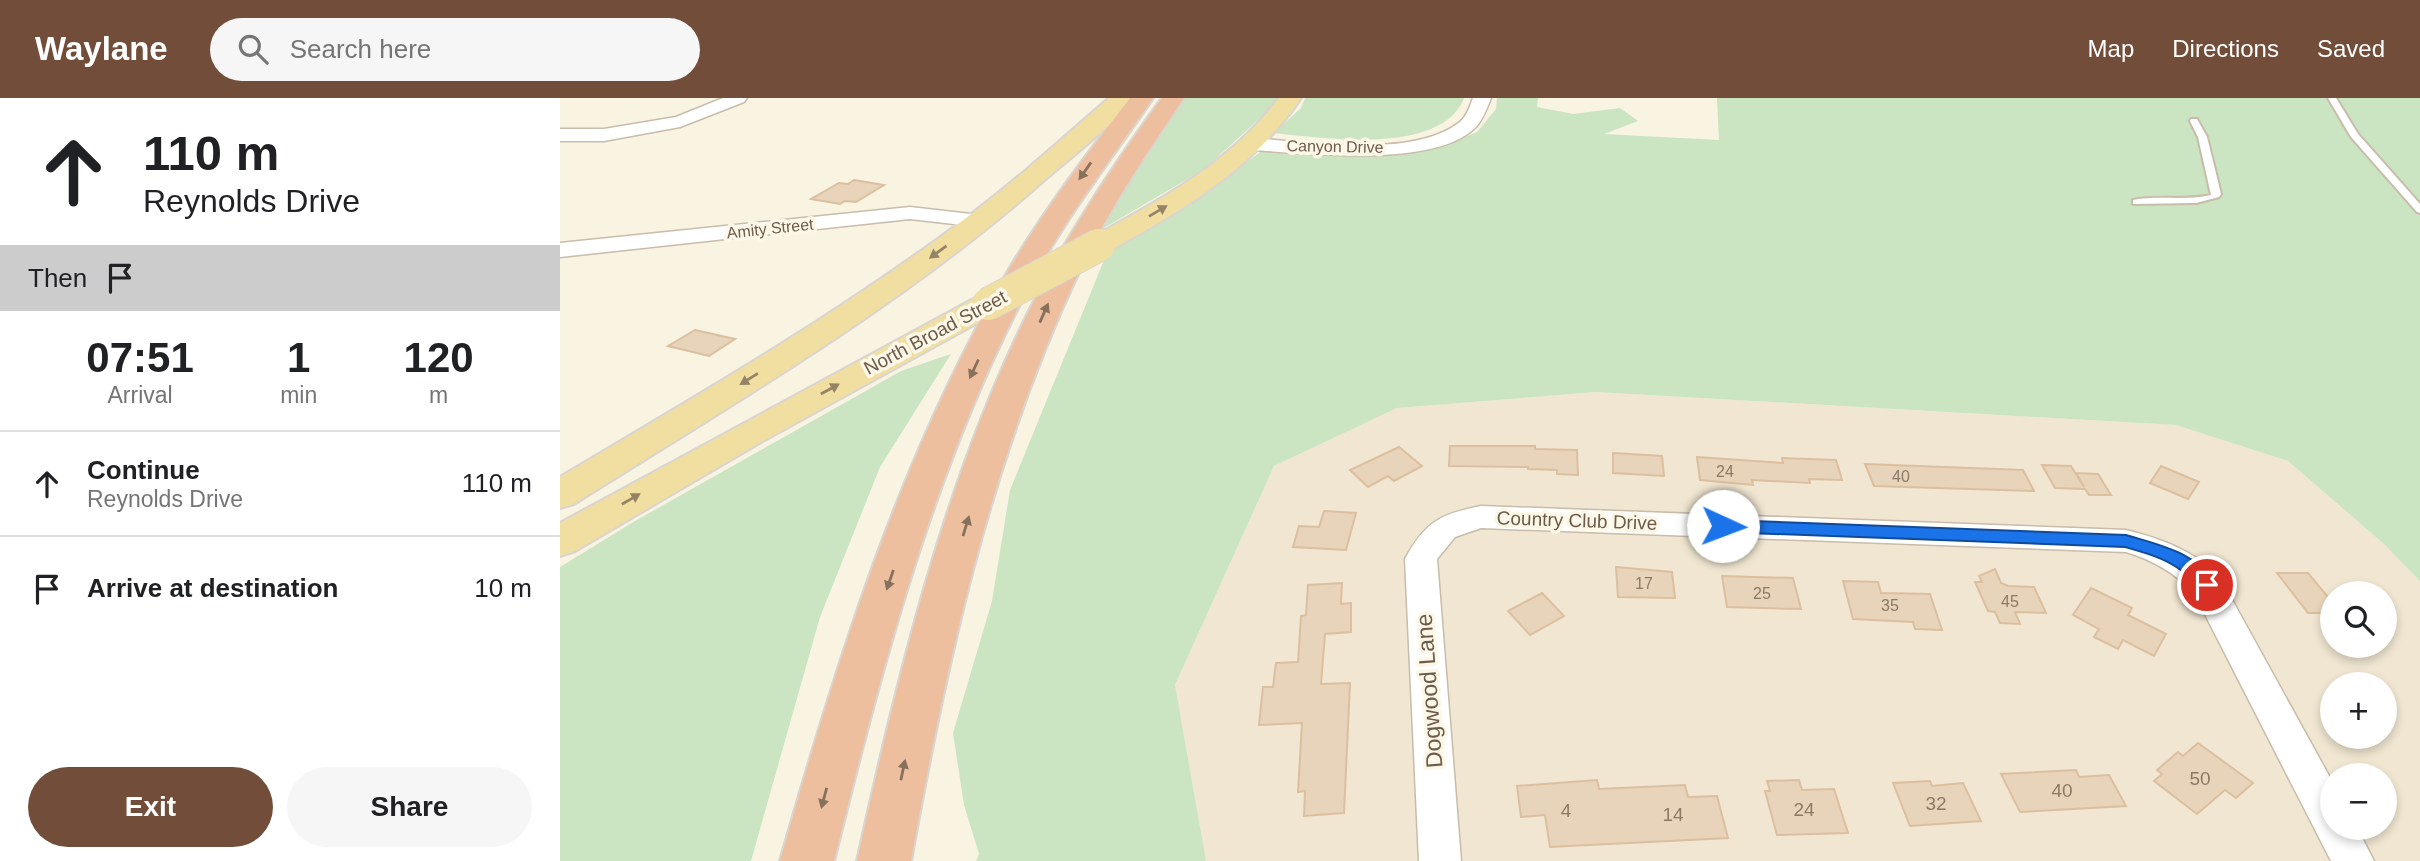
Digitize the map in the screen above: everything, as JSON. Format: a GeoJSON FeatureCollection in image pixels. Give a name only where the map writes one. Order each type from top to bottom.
{"type":"FeatureCollection","features":[{"type":"Feature","properties":{"kind":"highway"},"geometry":{"type":"LineString","coordinates":[[807,861],[870,640],[916,509],[957,407],[994,327],[1045,233],[1094,159],[1142,98]]}},
{"type":"Feature","properties":{"kind":"highway"},"geometry":{"type":"LineString","coordinates":[[884,861],[905,760],[943,607],[977,489],[1006,405],[1040,322],[1086,230],[1130,156],[1173,98]]}},
{"type":"Feature","properties":{"kind":"main road"},"geometry":{"type":"LineString","coordinates":[[560,495],[824,330],[980,221],[1040,172],[1122,98]]}},
{"type":"Feature","properties":{"kind":"main road","name":"North Broad Street"},"geometry":{"type":"LineString","coordinates":[[564,534],[1099,245],[1180,197],[1252,144],[1290,98]]}},
{"type":"Feature","properties":{"kind":"street"},"geometry":{"type":"LineString","coordinates":[[560,135],[604,135],[680,122],[738,98]]}},
{"type":"Feature","properties":{"kind":"street","name":"Canyon Drive"},"geometry":{"type":"LineString","coordinates":[[1252,144],[1369,149],[1428,142],[1467,126],[1476,115],[1482,98]]}},
{"type":"Feature","properties":{"kind":"street","name":"Amity Street"},"geometry":{"type":"LineString","coordinates":[[560,250],[884,215],[934,214],[980,221]]}},
{"type":"Feature","properties":{"kind":"street","name":"Country Club Drive"},"geometry":{"type":"LineString","coordinates":[[1442,529],[1459,521],[1495,517],[2126,541],[2173,556],[2192,569],[2207,585],[2320,798]]}},
{"type":"Feature","properties":{"kind":"street","name":"Dogwood Lane"},"geometry":{"type":"LineString","coordinates":[[1440,861],[1421,559],[1429,542],[1442,529]]}},
{"type":"Feature","properties":{"kind":"street"},"geometry":{"type":"LineString","coordinates":[[2342,840],[2353,861]]}},
{"type":"Feature","properties":{"kind":"lane"},"geometry":{"type":"LineString","coordinates":[[2332,98],[2354,135],[2420,210]]}},
{"type":"Feature","properties":{"kind":"lane"},"geometry":{"type":"LineString","coordinates":[[2136,202],[2214,197],[2216,194],[2207,170],[2200,133],[2194,121]]}},
{"type":"Feature","properties":{"kind":"shaded area"},"geometry":{"type":"Polygon","coordinates":[[[1596,392],[2176,425],[2288,461],[2384,544],[2420,581],[2420,861],[1206,861],[1175,685],[1274,466],[1397,408],[1596,392]]]}},
{"type":"Feature","properties":{"kind":"green space"},"geometry":{"type":"Polygon","coordinates":[[[1184,98],[1278,98],[1276,104],[1203,170],[1102,229],[1169,118],[1184,98]]]}},
{"type":"Feature","properties":{"kind":"green space"},"geometry":{"type":"Polygon","coordinates":[[[1305,98],[1464,98],[1451,116],[1432,129],[1407,136],[1349,139],[1274,133],[1301,108],[1305,98]]]}},
{"type":"Feature","properties":{"kind":"green space"},"geometry":{"type":"Polygon","coordinates":[[[1497,98],[1538,98],[1537,107],[1573,114],[1620,108],[1638,121],[1604,134],[1719,140],[1717,98],[2420,98],[2420,581],[2384,544],[2288,461],[2176,425],[1596,392],[1397,408],[1274,466],[1175,685],[1206,861],[976,861],[979,854],[964,805],[953,733],[992,601],[1010,490],[1107,253],[1211,188],[1263,150],[1392,155],[1444,146],[1477,132],[1496,109],[1497,98]]]}},
{"type":"Feature","properties":{"kind":"green space"},"geometry":{"type":"Polygon","coordinates":[[[951,354],[880,467],[820,617],[751,861],[560,861],[560,567],[635,521],[901,371],[951,354]]]}},
{"type":"Feature","properties":{"kind":"building"},"geometry":{"type":"Polygon","coordinates":[[[854,180],[884,185],[856,202],[845,201],[840,204],[811,199],[839,183],[848,184],[854,180]]]}},
{"type":"Feature","properties":{"kind":"building"},"geometry":{"type":"Polygon","coordinates":[[[695,330],[735,339],[709,356],[668,346],[695,330]]]}},
{"type":"Feature","properties":{"kind":"building"},"geometry":{"type":"Polygon","coordinates":[[[1450,446],[1535,446],[1535,449],[1577,450],[1578,475],[1557,474],[1557,470],[1528,467],[1449,466],[1450,446]]]}},
{"type":"Feature","properties":{"kind":"building"},"geometry":{"type":"Polygon","coordinates":[[[1399,447],[1422,466],[1394,481],[1388,476],[1368,487],[1350,470],[1399,447]]]}},
{"type":"Feature","properties":{"kind":"building"},"geometry":{"type":"Polygon","coordinates":[[[1613,453],[1662,456],[1664,476],[1613,473],[1613,453]]]}},
{"type":"Feature","properties":{"kind":"building"},"geometry":{"type":"Polygon","coordinates":[[[1697,457],[1783,463],[1782,458],[1836,460],[1842,480],[1809,479],[1810,483],[1752,480],[1753,485],[1700,480],[1697,457]]]}},
{"type":"Feature","properties":{"kind":"building"},"geometry":{"type":"Polygon","coordinates":[[[1865,464],[2023,470],[2034,491],[1874,486],[1865,464]]]}},
{"type":"Feature","properties":{"kind":"building"},"geometry":{"type":"Polygon","coordinates":[[[2042,465],[2071,466],[2084,487],[2076,473],[2098,474],[2111,495],[2089,495],[2085,489],[2055,488],[2042,465]]]}},
{"type":"Feature","properties":{"kind":"building"},"geometry":{"type":"Polygon","coordinates":[[[2161,466],[2199,482],[2188,499],[2150,483],[2161,466]]]}},
{"type":"Feature","properties":{"kind":"building"},"geometry":{"type":"Polygon","coordinates":[[[1324,511],[1356,513],[1346,550],[1293,547],[1299,526],[1319,527],[1324,511]]]}},
{"type":"Feature","properties":{"kind":"building"},"geometry":{"type":"Polygon","coordinates":[[[1616,567],[1672,572],[1675,598],[1618,597],[1616,567]]]}},
{"type":"Feature","properties":{"kind":"building"},"geometry":{"type":"Polygon","coordinates":[[[1995,569],[2001,583],[2008,586],[2034,587],[2046,613],[2015,612],[2020,624],[2000,623],[1995,612],[1988,611],[1975,582],[1982,582],[1979,576],[1995,569]]]}},
{"type":"Feature","properties":{"kind":"building"},"geometry":{"type":"Polygon","coordinates":[[[2277,573],[2308,573],[2320,587],[2320,613],[2308,613],[2277,573]]]}},
{"type":"Feature","properties":{"kind":"building"},"geometry":{"type":"Polygon","coordinates":[[[1722,576],[1793,578],[1801,609],[1727,607],[1722,576]]]}},
{"type":"Feature","properties":{"kind":"building"},"geometry":{"type":"Polygon","coordinates":[[[1843,581],[1878,582],[1881,593],[1930,594],[1942,630],[1915,629],[1913,622],[1853,619],[1843,581]]]}},
{"type":"Feature","properties":{"kind":"building"},"geometry":{"type":"Polygon","coordinates":[[[1342,583],[1341,604],[1351,603],[1351,632],[1325,634],[1321,684],[1350,683],[1344,813],[1304,816],[1305,791],[1298,792],[1302,723],[1259,725],[1263,687],[1273,687],[1276,663],[1298,662],[1301,616],[1306,615],[1308,585],[1342,583]]]}},
{"type":"Feature","properties":{"kind":"building"},"geometry":{"type":"Polygon","coordinates":[[[2091,588],[2132,608],[2128,615],[2166,634],[2154,656],[2123,640],[2118,649],[2094,637],[2099,629],[2073,615],[2091,588]]]}},
{"type":"Feature","properties":{"kind":"building"},"geometry":{"type":"Polygon","coordinates":[[[1542,593],[1564,616],[1530,635],[1508,611],[1542,593]]]}},
{"type":"Feature","properties":{"kind":"building"},"geometry":{"type":"Polygon","coordinates":[[[2198,743],[2253,783],[2236,798],[2225,790],[2197,814],[2154,781],[2162,774],[2157,770],[2178,752],[2183,756],[2198,743]]]}},
{"type":"Feature","properties":{"kind":"building"},"geometry":{"type":"Polygon","coordinates":[[[2076,770],[2079,777],[2109,775],[2126,806],[2020,812],[2001,774],[2076,770]]]}},
{"type":"Feature","properties":{"kind":"building"},"geometry":{"type":"Polygon","coordinates":[[[1597,780],[1599,789],[1685,785],[1688,797],[1717,796],[1728,838],[1550,847],[1545,815],[1521,817],[1517,786],[1597,780]]]}},
{"type":"Feature","properties":{"kind":"building"},"geometry":{"type":"Polygon","coordinates":[[[1799,780],[1802,790],[1834,789],[1848,833],[1777,835],[1765,791],[1770,791],[1767,781],[1799,780]]]}},
{"type":"Feature","properties":{"kind":"building"},"geometry":{"type":"Polygon","coordinates":[[[1930,781],[1932,786],[1963,783],[1981,821],[1910,826],[1893,783],[1930,781]]]}},
{"type":"Feature","properties":{"kind":"route"},"geometry":{"type":"LineString","coordinates":[[1723,526],[2126,541],[2152,547],[2173,556],[2192,569],[2207,585]]}}]}
